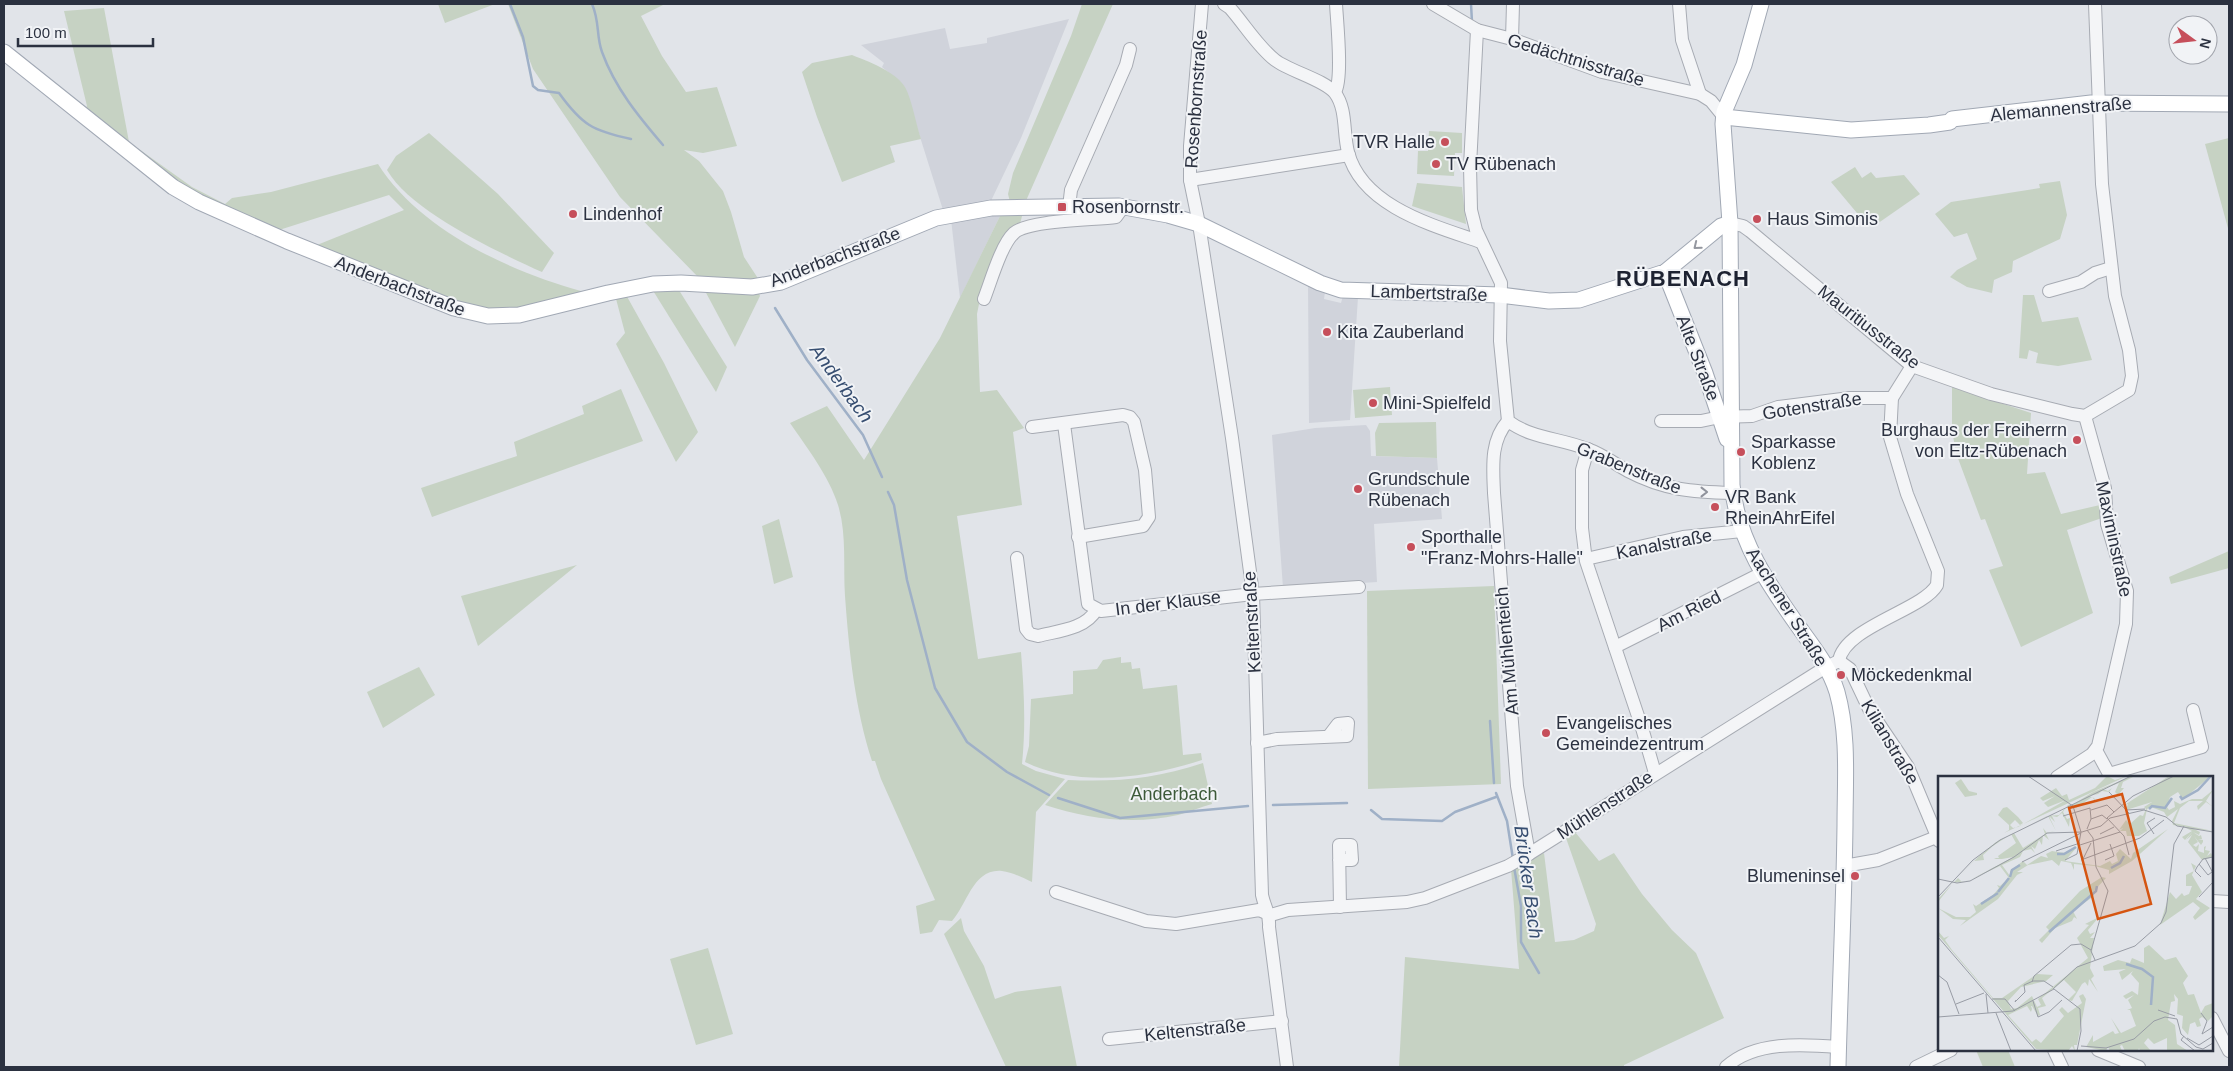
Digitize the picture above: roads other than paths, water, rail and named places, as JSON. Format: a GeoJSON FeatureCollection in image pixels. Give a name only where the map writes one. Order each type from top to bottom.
{"type":"FeatureCollection","features":[{"type":"Feature","properties":{"kind":"main road"},"geometry":{"type":"LineString","coordinates":[[1726,417],[1730,223],[1724,117],[1752,40],[1762,4]]}},
{"type":"Feature","properties":{"kind":"main road","name":"Anderbachstraße"},"geometry":{"type":"LineString","coordinates":[[4,52],[173,187],[199,202],[296,245],[454,308],[477,315],[502,317],[519,315],[653,284],[765,286],[798,276],[936,218],[991,208]]}},
{"type":"Feature","properties":{"kind":"main road","name":"Alemannenstraße"},"geometry":{"type":"LineString","coordinates":[[1724,117],[1851,130],[1921,124],[1933,118],[1950,117],[1952,119],[2100,103],[2229,104]]}},
{"type":"Feature","properties":{"kind":"main road","name":"Lambertstraße"},"geometry":{"type":"LineString","coordinates":[[991,208],[1124,206],[1199,224],[1311,279],[1336,289],[1570,301],[1664,272],[1721,226],[1730,223]]}},
{"type":"Feature","properties":{"kind":"main road","name":"Alte Straße"},"geometry":{"type":"LineString","coordinates":[[1664,272],[1726,417],[1724,436],[1731,446]]}},
{"type":"Feature","properties":{"kind":"main road","name":"Aachener Straße"},"geometry":{"type":"LineString","coordinates":[[1731,446],[1732,492],[1742,531],[1762,574],[1832,664],[1844,728],[1844,866],[1838,1067]]}},
{"type":"Feature","properties":{"kind":"street","name":"Rosenbornstraße"},"geometry":{"type":"LineString","coordinates":[[1199,224],[1190,180],[1190,138],[1202,4]]}},
{"type":"Feature","properties":{"kind":"street"},"geometry":{"type":"LineString","coordinates":[[1224,4],[1230,8],[1276,61],[1335,92]]}},
{"type":"Feature","properties":{"kind":"street"},"geometry":{"type":"LineString","coordinates":[[1336,4],[1338,83],[1335,92],[1341,107],[1349,156],[1360,177],[1411,217],[1481,242]]}},
{"type":"Feature","properties":{"kind":"street","name":"Gedächtnisstraße"},"geometry":{"type":"LineString","coordinates":[[1433,4],[1477,30],[1512,39],[1602,72],[1700,94],[1711,100],[1724,117]]}},
{"type":"Feature","properties":{"kind":"street"},"geometry":{"type":"LineString","coordinates":[[1512,39],[1513,4]]}},
{"type":"Feature","properties":{"kind":"street"},"geometry":{"type":"LineString","coordinates":[[1679,4],[1682,40],[1700,94]]}},
{"type":"Feature","properties":{"kind":"street"},"geometry":{"type":"LineString","coordinates":[[2085,416],[2098,406],[2124,394],[2132,385],[2132,362],[2118,312],[2111,268],[2100,149],[2100,103],[2095,4]]}},
{"type":"Feature","properties":{"kind":"street"},"geometry":{"type":"LineString","coordinates":[[1477,30],[1470,193],[1473,221],[1501,283],[1501,351],[1508,421]]}},
{"type":"Feature","properties":{"kind":"street"},"geometry":{"type":"LineString","coordinates":[[1069,207],[1071,190],[1123,73],[1130,49]]}},
{"type":"Feature","properties":{"kind":"street"},"geometry":{"type":"LineString","coordinates":[[1190,180],[1349,156]]}},
{"type":"Feature","properties":{"kind":"street"},"geometry":{"type":"LineString","coordinates":[[984,299],[1005,246],[1020,228],[1040,224],[1116,217],[1124,206]]}},
{"type":"Feature","properties":{"kind":"street","name":"Mauritiusstraße"},"geometry":{"type":"LineString","coordinates":[[1730,223],[1738,224],[1750,231],[1912,366],[1991,394],[2051,411],[2085,416]]}},
{"type":"Feature","properties":{"kind":"street","name":"Keltenstraße"},"geometry":{"type":"LineString","coordinates":[[1199,224],[1232,438],[1253,594],[1262,895],[1264,906],[1271,915],[1270,927],[1287,1067]]}},
{"type":"Feature","properties":{"kind":"street"},"geometry":{"type":"LineString","coordinates":[[2049,290],[2081,282],[2111,268]]}},
{"type":"Feature","properties":{"kind":"street"},"geometry":{"type":"LineString","coordinates":[[1892,398],[1912,366]]}},
{"type":"Feature","properties":{"kind":"street","name":"Gotenstraße"},"geometry":{"type":"LineString","coordinates":[[1726,417],[1752,416],[1778,408],[1850,398],[1892,398]]}},
{"type":"Feature","properties":{"kind":"street","name":"Mühlenstraße"},"geometry":{"type":"LineString","coordinates":[[1056,892],[1146,921],[1176,924],[1259,910],[1271,915],[1288,910],[1408,902],[1425,898],[1509,865],[1525,856],[1832,664],[1864,633],[1883,619],[1927,596],[1937,586],[1938,571],[1907,494],[1890,437],[1892,398]]}},
{"type":"Feature","properties":{"kind":"street"},"geometry":{"type":"LineString","coordinates":[[1032,427],[1123,415],[1130,417],[1134,422],[1145,470],[1148,522],[1143,526],[1078,537]]}},
{"type":"Feature","properties":{"kind":"street","name":"Maximinstraße"},"geometry":{"type":"LineString","coordinates":[[2085,416],[2105,488],[2108,524],[2128,598],[2126,624],[2096,750]]}},
{"type":"Feature","properties":{"kind":"street","name":"Alte Straße"},"geometry":{"type":"LineString","coordinates":[[1661,421],[1701,421],[1726,417]]}},
{"type":"Feature","properties":{"kind":"street","name":"Grabenstraße"},"geometry":{"type":"LineString","coordinates":[[1508,421],[1519,429],[1543,438],[1588,449],[1630,472],[1672,489],[1692,492],[1732,492]]}},
{"type":"Feature","properties":{"kind":"street","name":"Am Mühlenteich"},"geometry":{"type":"LineString","coordinates":[[1508,421],[1502,428],[1495,444],[1493,462],[1494,493],[1517,786],[1525,856]]}},
{"type":"Feature","properties":{"kind":"street","name":"In der Klause"},"geometry":{"type":"LineString","coordinates":[[1064,424],[1088,604],[1096,610],[1253,594],[1359,587]]}},
{"type":"Feature","properties":{"kind":"street"},"geometry":{"type":"LineString","coordinates":[[1588,449],[1582,470],[1582,528],[1586,559],[1655,773]]}},
{"type":"Feature","properties":{"kind":"street","name":"Kanalstraße"},"geometry":{"type":"LineString","coordinates":[[1586,559],[1683,537],[1742,531]]}},
{"type":"Feature","properties":{"kind":"street","name":"In der Klause"},"geometry":{"type":"LineString","coordinates":[[1017,558],[1026,629],[1030,634],[1038,636],[1081,624],[1093,616],[1096,610]]}},
{"type":"Feature","properties":{"kind":"street","name":"Am Ried"},"geometry":{"type":"LineString","coordinates":[[1615,648],[1762,574]]}},
{"type":"Feature","properties":{"kind":"street","name":"Kilianstraße"},"geometry":{"type":"LineString","coordinates":[[1832,664],[1850,668],[1869,709],[1908,767],[1938,836]]}},
{"type":"Feature","properties":{"kind":"street"},"geometry":{"type":"LineString","coordinates":[[2058,776],[2096,750],[2110,776],[2202,747],[2193,710]]}},
{"type":"Feature","properties":{"kind":"street"},"geometry":{"type":"LineString","coordinates":[[1257,743],[1277,739],[1328,737]]}},
{"type":"Feature","properties":{"kind":"street"},"geometry":{"type":"LineString","coordinates":[[1844,866],[1878,860],[1938,838]]}},
{"type":"Feature","properties":{"kind":"street"},"geometry":{"type":"LineString","coordinates":[[1339,860],[1340,907]]}},
{"type":"Feature","properties":{"kind":"street"},"geometry":{"type":"LineString","coordinates":[[2213,901],[2229,902]]}},
{"type":"Feature","properties":{"kind":"street"},"geometry":{"type":"LineString","coordinates":[[2213,1020],[2229,1050]]}},
{"type":"Feature","properties":{"kind":"street","name":"Keltenstraße"},"geometry":{"type":"LineString","coordinates":[[1109,1039],[1282,1021]]}},
{"type":"Feature","properties":{"kind":"street"},"geometry":{"type":"LineString","coordinates":[[1726,1067],[1750,1052],[1764,1049],[1817,1045],[1838,1047]]}},
{"type":"Feature","properties":{"kind":"street"},"geometry":{"type":"LineString","coordinates":[[1916,1067],[1949,1051]]}},
{"type":"Feature","properties":{"kind":"street"},"geometry":{"type":"LineString","coordinates":[[2054,1051],[2062,1067]]}},
{"type":"Feature","properties":{"kind":"street"},"geometry":{"type":"LineString","coordinates":[[2100,1051],[2139,1067]]}},
{"type":"Feature","properties":{"kind":"waterway","name":"Anderbach"},"geometry":{"type":"LineString","coordinates":[[510,4],[523,37],[533,86],[538,90],[559,93],[575,113],[589,125],[607,133],[631,139]]}},
{"type":"Feature","properties":{"kind":"waterway"},"geometry":{"type":"LineString","coordinates":[[592,4],[600,46],[607,65],[637,113],[663,145]]}},
{"type":"Feature","properties":{"kind":"waterway","name":"Brücker Bach"},"geometry":{"type":"LineString","coordinates":[[1471,4],[1472,22]]}},
{"type":"Feature","properties":{"kind":"waterway","name":"Anderbach"},"geometry":{"type":"LineString","coordinates":[[775,308],[807,360],[863,435],[882,477]]}},
{"type":"Feature","properties":{"kind":"waterway","name":"Anderbach"},"geometry":{"type":"LineString","coordinates":[[888,492],[894,505],[907,580],[935,688],[967,742],[1007,772],[1049,795]]}},
{"type":"Feature","properties":{"kind":"waterway","name":"Brücker Bach"},"geometry":{"type":"LineString","coordinates":[[1490,721],[1494,783]]}},
{"type":"Feature","properties":{"kind":"waterway","name":"Brücker Bach"},"geometry":{"type":"LineString","coordinates":[[1496,793],[1507,821],[1513,859]]}},
{"type":"Feature","properties":{"kind":"waterway","name":"Anderbach"},"geometry":{"type":"LineString","coordinates":[[1371,810],[1382,819],[1442,821],[1455,812],[1496,797]]}},
{"type":"Feature","properties":{"kind":"waterway","name":"Anderbach"},"geometry":{"type":"LineString","coordinates":[[1058,798],[1120,818],[1248,806]]}},
{"type":"Feature","properties":{"kind":"waterway","name":"Anderbach"},"geometry":{"type":"LineString","coordinates":[[1273,805],[1347,803]]}},
{"type":"Feature","properties":{"kind":"waterway","name":"Brücker Bach"},"geometry":{"type":"LineString","coordinates":[[1514,867],[1521,906],[1521,942],[1539,973]]}},
{"type":"Feature","properties":{"kind":"place","name":"TVR Halle"},"geometry":{"type":"Point","coordinates":[1445,142]}},
{"type":"Feature","properties":{"kind":"place","name":"TV Rübenach"},"geometry":{"type":"Point","coordinates":[1436,164]}},
{"type":"Feature","properties":{"kind":"place","name":"Rosenbornstr."},"geometry":{"type":"Point","coordinates":[1062,207]}},
{"type":"Feature","properties":{"kind":"place","name":"Lindenhof"},"geometry":{"type":"Point","coordinates":[573,214]}},
{"type":"Feature","properties":{"kind":"place","name":"Haus Simonis"},"geometry":{"type":"Point","coordinates":[1757,219]}},
{"type":"Feature","properties":{"kind":"place","name":"Kita Zauberland"},"geometry":{"type":"Point","coordinates":[1327,332]}},
{"type":"Feature","properties":{"kind":"place","name":"Mini-Spielfeld"},"geometry":{"type":"Point","coordinates":[1373,403]}},
{"type":"Feature","properties":{"kind":"place","name":"Burghaus der Freiherrn von Eltz-Rübenach"},"geometry":{"type":"Point","coordinates":[2077,440]}},
{"type":"Feature","properties":{"kind":"place","name":"Sparkasse Koblenz"},"geometry":{"type":"Point","coordinates":[1741,452]}},
{"type":"Feature","properties":{"kind":"place","name":"Grundschule Rübenach"},"geometry":{"type":"Point","coordinates":[1358,489]}},
{"type":"Feature","properties":{"kind":"place","name":"VR Bank RheinAhrEifel"},"geometry":{"type":"Point","coordinates":[1715,507]}},
{"type":"Feature","properties":{"kind":"place","name":"Sporthalle \"Franz-Mohrs-Halle\""},"geometry":{"type":"Point","coordinates":[1411,547]}},
{"type":"Feature","properties":{"kind":"place","name":"Möckedenkmal"},"geometry":{"type":"Point","coordinates":[1841,675]}},
{"type":"Feature","properties":{"kind":"place","name":"Evangelisches Gemeindezentrum"},"geometry":{"type":"Point","coordinates":[1546,733]}},
{"type":"Feature","properties":{"kind":"place","name":"Blumeninsel"},"geometry":{"type":"Point","coordinates":[1855,876]}},
{"type":"Feature","properties":{"kind":"district","name":"RÜBENACH"},"geometry":{"type":"Point","coordinates":[1683,278]}}]}
